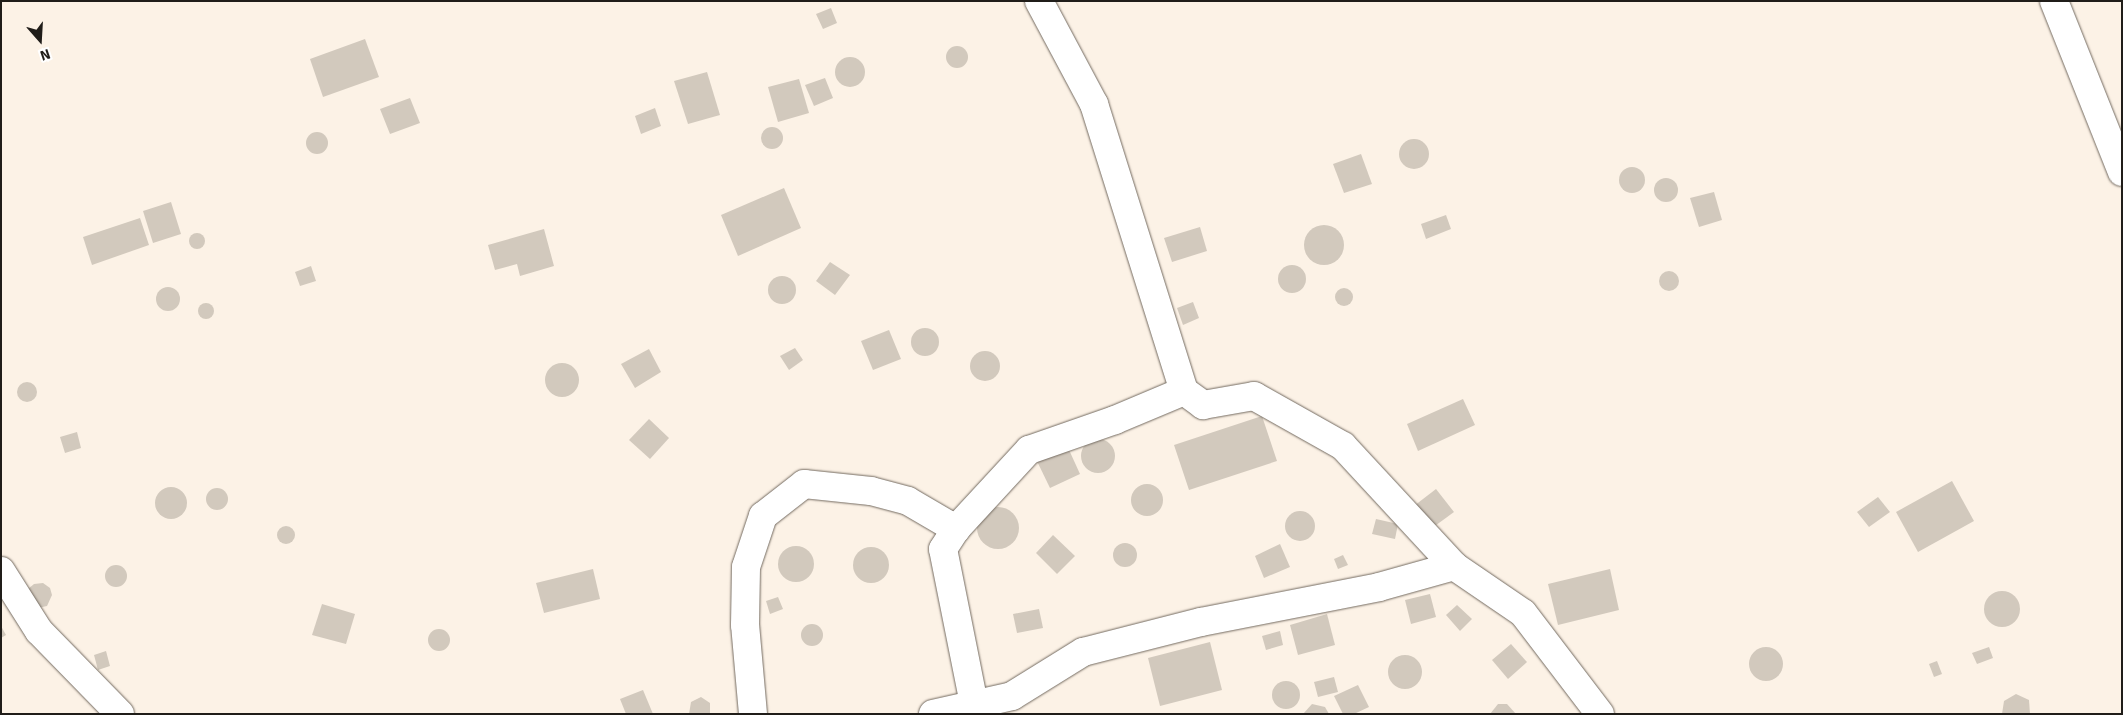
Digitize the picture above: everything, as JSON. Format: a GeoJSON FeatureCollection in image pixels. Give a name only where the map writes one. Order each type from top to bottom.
{"type":"FeatureCollection","features":[{"type":"Feature","properties":{"kind":"street"},"geometry":{"type":"LineString","coordinates":[[1039,1],[1094,104],[1184,391],[1203,405],[1254,396],[1343,446],[1454,566],[1523,613],[1600,714]]}},
{"type":"Feature","properties":{"kind":"street"},"geometry":{"type":"LineString","coordinates":[[2054,1],[2122,172]]}},
{"type":"Feature","properties":{"kind":"street"},"geometry":{"type":"LineString","coordinates":[[975,709],[943,549],[956,529],[1029,450],[1114,420],[1184,391]]}},
{"type":"Feature","properties":{"kind":"street"},"geometry":{"type":"LineString","coordinates":[[753,714],[745,625],[746,566],[763,516],[804,484],[871,491],[908,502],[956,529]]}},
{"type":"Feature","properties":{"kind":"street"},"geometry":{"type":"LineString","coordinates":[[933,714],[975,709],[1012,696],[1083,652],[1220,618],[1379,587],[1454,566]]}},
{"type":"Feature","properties":{"kind":"street"},"geometry":{"type":"LineString","coordinates":[[1,571],[39,631],[120,714]]}},
{"type":"Feature","properties":{"kind":"building"},"geometry":{"type":"Polygon","coordinates":[[[831,8],[837,23],[823,29],[816,14],[831,8]]]}},
{"type":"Feature","properties":{"kind":"building"},"geometry":{"type":"Polygon","coordinates":[[[365,39],[379,77],[323,97],[310,59],[365,39]]]}},
{"type":"Feature","properties":{"kind":"building"},"geometry":{"type":"Polygon","coordinates":[[[957,46],[965,49],[968,57],[965,65],[957,68],[949,65],[946,57],[949,49],[957,46]]]}},
{"type":"Feature","properties":{"kind":"building"},"geometry":{"type":"Polygon","coordinates":[[[850,57],[861,61],[865,72],[861,83],[850,87],[839,83],[835,72],[839,61],[850,57]]]}},
{"type":"Feature","properties":{"kind":"building"},"geometry":{"type":"Polygon","coordinates":[[[707,72],[720,115],[688,124],[674,81],[707,72]]]}},
{"type":"Feature","properties":{"kind":"building"},"geometry":{"type":"Polygon","coordinates":[[[825,78],[833,98],[814,106],[805,85],[825,78]]]}},
{"type":"Feature","properties":{"kind":"building"},"geometry":{"type":"Polygon","coordinates":[[[799,79],[809,113],[778,122],[768,87],[799,79]]]}},
{"type":"Feature","properties":{"kind":"building"},"geometry":{"type":"Polygon","coordinates":[[[410,98],[420,123],[390,134],[380,109],[410,98]]]}},
{"type":"Feature","properties":{"kind":"building"},"geometry":{"type":"Polygon","coordinates":[[[655,108],[661,126],[641,134],[635,116],[655,108]]]}},
{"type":"Feature","properties":{"kind":"building"},"geometry":{"type":"Polygon","coordinates":[[[772,127],[780,130],[783,138],[780,146],[772,149],[764,146],[761,138],[764,130],[772,127]]]}},
{"type":"Feature","properties":{"kind":"building"},"geometry":{"type":"Polygon","coordinates":[[[317,132],[325,135],[328,143],[325,151],[317,154],[309,151],[306,143],[309,135],[317,132]]]}},
{"type":"Feature","properties":{"kind":"building"},"geometry":{"type":"Polygon","coordinates":[[[1414,139],[1420,140],[1428,148],[1428,160],[1420,168],[1414,169],[1408,168],[1400,160],[1399,154],[1400,148],[1408,140],[1414,139]]]}},
{"type":"Feature","properties":{"kind":"building"},"geometry":{"type":"Polygon","coordinates":[[[1361,154],[1372,184],[1344,193],[1333,164],[1361,154]]]}},
{"type":"Feature","properties":{"kind":"building"},"geometry":{"type":"Polygon","coordinates":[[[1632,167],[1641,171],[1645,180],[1641,189],[1632,193],[1623,189],[1619,180],[1623,171],[1632,167]]]}},
{"type":"Feature","properties":{"kind":"building"},"geometry":{"type":"Polygon","coordinates":[[[1666,178],[1671,179],[1677,185],[1677,195],[1671,201],[1666,202],[1661,201],[1655,195],[1654,190],[1655,185],[1661,179],[1666,178]]]}},
{"type":"Feature","properties":{"kind":"building"},"geometry":{"type":"Polygon","coordinates":[[[784,188],[801,228],[738,256],[721,215],[784,188]]]}},
{"type":"Feature","properties":{"kind":"building"},"geometry":{"type":"Polygon","coordinates":[[[1714,192],[1722,220],[1699,227],[1690,198],[1714,192]]]}},
{"type":"Feature","properties":{"kind":"building"},"geometry":{"type":"Polygon","coordinates":[[[171,202],[181,234],[153,243],[143,211],[171,202]]]}},
{"type":"Feature","properties":{"kind":"building"},"geometry":{"type":"Polygon","coordinates":[[[1446,215],[1451,229],[1426,239],[1421,224],[1446,215]]]}},
{"type":"Feature","properties":{"kind":"building"},"geometry":{"type":"Polygon","coordinates":[[[140,218],[149,245],[92,265],[83,237],[140,218]]]}},
{"type":"Feature","properties":{"kind":"building"},"geometry":{"type":"Polygon","coordinates":[[[1324,225],[1338,231],[1344,245],[1338,259],[1324,265],[1310,259],[1304,245],[1310,231],[1324,225]]]}},
{"type":"Feature","properties":{"kind":"building"},"geometry":{"type":"Polygon","coordinates":[[[1200,227],[1207,251],[1172,262],[1164,238],[1200,227]]]}},
{"type":"Feature","properties":{"kind":"building"},"geometry":{"type":"Polygon","coordinates":[[[544,229],[554,266],[520,276],[517,264],[495,270],[488,245],[544,229]]]}},
{"type":"Feature","properties":{"kind":"building"},"geometry":{"type":"Polygon","coordinates":[[[197,233],[205,241],[197,249],[189,241],[197,233]]]}},
{"type":"Feature","properties":{"kind":"building"},"geometry":{"type":"Polygon","coordinates":[[[830,262],[850,275],[835,295],[816,281],[830,262]]]}},
{"type":"Feature","properties":{"kind":"building"},"geometry":{"type":"Polygon","coordinates":[[[1292,265],[1302,269],[1306,279],[1302,289],[1292,293],[1282,289],[1278,279],[1282,269],[1292,265]]]}},
{"type":"Feature","properties":{"kind":"building"},"geometry":{"type":"Polygon","coordinates":[[[311,266],[316,281],[300,286],[295,272],[311,266]]]}},
{"type":"Feature","properties":{"kind":"building"},"geometry":{"type":"Polygon","coordinates":[[[1669,271],[1676,274],[1679,281],[1676,288],[1669,291],[1662,288],[1659,281],[1662,274],[1669,271]]]}},
{"type":"Feature","properties":{"kind":"building"},"geometry":{"type":"Polygon","coordinates":[[[782,276],[792,280],[796,290],[792,300],[782,304],[772,300],[768,290],[772,280],[782,276]]]}},
{"type":"Feature","properties":{"kind":"building"},"geometry":{"type":"Polygon","coordinates":[[[168,287],[173,288],[179,294],[179,304],[173,310],[168,311],[163,310],[157,304],[156,299],[157,294],[163,288],[168,287]]]}},
{"type":"Feature","properties":{"kind":"building"},"geometry":{"type":"Polygon","coordinates":[[[1340,288],[1348,288],[1353,293],[1351,304],[1340,306],[1335,301],[1335,293],[1340,288]]]}},
{"type":"Feature","properties":{"kind":"building"},"geometry":{"type":"Polygon","coordinates":[[[1193,302],[1199,318],[1183,325],[1177,308],[1193,302]]]}},
{"type":"Feature","properties":{"kind":"building"},"geometry":{"type":"Polygon","coordinates":[[[206,303],[214,311],[206,319],[198,311],[206,303]]]}},
{"type":"Feature","properties":{"kind":"building"},"geometry":{"type":"Polygon","coordinates":[[[925,328],[935,332],[939,342],[935,352],[925,356],[915,352],[911,342],[915,332],[925,328]]]}},
{"type":"Feature","properties":{"kind":"building"},"geometry":{"type":"Polygon","coordinates":[[[889,330],[901,359],[873,370],[861,341],[889,330]]]}},
{"type":"Feature","properties":{"kind":"building"},"geometry":{"type":"Polygon","coordinates":[[[795,348],[803,360],[789,370],[780,356],[795,348]]]}},
{"type":"Feature","properties":{"kind":"building"},"geometry":{"type":"Polygon","coordinates":[[[649,349],[661,372],[635,388],[621,364],[649,349]]]}},
{"type":"Feature","properties":{"kind":"building"},"geometry":{"type":"Polygon","coordinates":[[[985,351],[991,352],[999,360],[999,372],[991,380],[985,381],[979,380],[971,372],[970,366],[971,360],[979,352],[985,351]]]}},
{"type":"Feature","properties":{"kind":"building"},"geometry":{"type":"Polygon","coordinates":[[[562,363],[569,364],[574,368],[578,373],[578,387],[574,392],[569,396],[562,397],[555,396],[550,392],[546,387],[545,380],[546,373],[550,368],[555,364],[562,363]]]}},
{"type":"Feature","properties":{"kind":"building"},"geometry":{"type":"Polygon","coordinates":[[[27,382],[34,385],[37,392],[34,399],[27,402],[20,399],[17,392],[20,385],[27,382]]]}},
{"type":"Feature","properties":{"kind":"building"},"geometry":{"type":"Polygon","coordinates":[[[1463,399],[1475,425],[1418,451],[1407,424],[1463,399]]]}},
{"type":"Feature","properties":{"kind":"building"},"geometry":{"type":"Polygon","coordinates":[[[1262,416],[1277,461],[1189,490],[1174,445],[1262,416]]]}},
{"type":"Feature","properties":{"kind":"building"},"geometry":{"type":"Polygon","coordinates":[[[649,419],[669,438],[650,459],[629,440],[649,419]]]}},
{"type":"Feature","properties":{"kind":"building"},"geometry":{"type":"Polygon","coordinates":[[[77,432],[81,448],[65,453],[60,437],[77,432]]]}},
{"type":"Feature","properties":{"kind":"building"},"geometry":{"type":"Polygon","coordinates":[[[1098,439],[1105,440],[1110,444],[1114,449],[1114,463],[1110,468],[1105,472],[1098,473],[1091,472],[1086,468],[1082,463],[1081,456],[1082,449],[1086,444],[1091,440],[1098,439]]]}},
{"type":"Feature","properties":{"kind":"building"},"geometry":{"type":"Polygon","coordinates":[[[1065,441],[1080,474],[1050,488],[1034,455],[1065,441]]]}},
{"type":"Feature","properties":{"kind":"building"},"geometry":{"type":"Polygon","coordinates":[[[1952,481],[1974,521],[1918,552],[1896,512],[1952,481]]]}},
{"type":"Feature","properties":{"kind":"building"},"geometry":{"type":"Polygon","coordinates":[[[1147,484],[1153,485],[1158,489],[1162,494],[1162,506],[1158,511],[1153,515],[1147,516],[1141,515],[1136,511],[1132,506],[1131,500],[1132,494],[1136,489],[1141,485],[1147,484]]]}},
{"type":"Feature","properties":{"kind":"building"},"geometry":{"type":"Polygon","coordinates":[[[171,487],[177,488],[182,492],[186,497],[186,509],[182,514],[177,518],[171,519],[165,518],[160,514],[156,509],[155,503],[156,497],[160,492],[165,488],[171,487]]]}},
{"type":"Feature","properties":{"kind":"building"},"geometry":{"type":"Polygon","coordinates":[[[217,488],[225,491],[228,499],[225,507],[217,510],[209,507],[206,499],[209,491],[217,488]]]}},
{"type":"Feature","properties":{"kind":"building"},"geometry":{"type":"Polygon","coordinates":[[[1436,489],[1454,512],[1428,531],[1410,509],[1436,489]]]}},
{"type":"Feature","properties":{"kind":"building"},"geometry":{"type":"Polygon","coordinates":[[[1878,497],[1890,512],[1869,527],[1857,512],[1878,497]]]}},
{"type":"Feature","properties":{"kind":"building"},"geometry":{"type":"Polygon","coordinates":[[[998,507],[1013,513],[1019,528],[1013,543],[998,549],[983,543],[977,528],[983,513],[998,507]]]}},
{"type":"Feature","properties":{"kind":"building"},"geometry":{"type":"Polygon","coordinates":[[[1300,511],[1311,515],[1315,526],[1311,537],[1300,541],[1289,537],[1285,526],[1289,515],[1300,511]]]}},
{"type":"Feature","properties":{"kind":"building"},"geometry":{"type":"Polygon","coordinates":[[[1376,519],[1398,524],[1395,539],[1372,534],[1376,519]]]}},
{"type":"Feature","properties":{"kind":"building"},"geometry":{"type":"Polygon","coordinates":[[[286,526],[292,529],[295,535],[292,541],[286,544],[280,541],[277,535],[280,529],[286,526]]]}},
{"type":"Feature","properties":{"kind":"building"},"geometry":{"type":"Polygon","coordinates":[[[1053,535],[1075,556],[1057,574],[1036,553],[1053,535]]]}},
{"type":"Feature","properties":{"kind":"building"},"geometry":{"type":"Polygon","coordinates":[[[1125,543],[1130,544],[1136,550],[1136,560],[1130,566],[1125,567],[1120,566],[1114,560],[1113,555],[1114,550],[1120,544],[1125,543]]]}},
{"type":"Feature","properties":{"kind":"building"},"geometry":{"type":"Polygon","coordinates":[[[1280,544],[1290,567],[1264,578],[1255,556],[1280,544]]]}},
{"type":"Feature","properties":{"kind":"building"},"geometry":{"type":"Polygon","coordinates":[[[796,546],[803,547],[809,551],[813,557],[813,571],[809,577],[803,581],[796,582],[789,581],[783,577],[779,571],[778,564],[779,557],[783,551],[789,547],[796,546]]]}},
{"type":"Feature","properties":{"kind":"building"},"geometry":{"type":"Polygon","coordinates":[[[871,547],[883,553],[889,565],[883,577],[871,583],[859,577],[853,565],[859,553],[871,547]]]}},
{"type":"Feature","properties":{"kind":"building"},"geometry":{"type":"Polygon","coordinates":[[[1343,555],[1348,565],[1338,569],[1334,559],[1343,555]]]}},
{"type":"Feature","properties":{"kind":"building"},"geometry":{"type":"Polygon","coordinates":[[[116,565],[124,568],[127,576],[124,584],[116,587],[108,584],[105,576],[108,568],[116,565]]]}},
{"type":"Feature","properties":{"kind":"building"},"geometry":{"type":"Polygon","coordinates":[[[593,569],[600,599],[544,613],[536,583],[593,569]]]}},
{"type":"Feature","properties":{"kind":"building"},"geometry":{"type":"Polygon","coordinates":[[[1610,569],[1619,610],[1558,625],[1548,584],[1610,569]]]}},
{"type":"Feature","properties":{"kind":"building"},"geometry":{"type":"Polygon","coordinates":[[[43,583],[50,588],[52,595],[47,606],[38,608],[28,589],[34,584],[43,583]]]}},
{"type":"Feature","properties":{"kind":"building"},"geometry":{"type":"Polygon","coordinates":[[[2002,591],[2009,592],[2015,596],[2019,602],[2019,616],[2015,622],[2009,626],[2002,627],[1995,626],[1989,622],[1985,616],[1984,609],[1985,602],[1989,596],[1995,592],[2002,591]]]}},
{"type":"Feature","properties":{"kind":"building"},"geometry":{"type":"Polygon","coordinates":[[[1430,594],[1436,617],[1411,624],[1405,600],[1430,594]]]}},
{"type":"Feature","properties":{"kind":"building"},"geometry":{"type":"Polygon","coordinates":[[[778,597],[783,609],[770,614],[766,601],[778,597]]]}},
{"type":"Feature","properties":{"kind":"building"},"geometry":{"type":"Polygon","coordinates":[[[322,604],[355,614],[346,644],[312,635],[322,604]]]}},
{"type":"Feature","properties":{"kind":"building"},"geometry":{"type":"Polygon","coordinates":[[[1457,605],[1472,619],[1460,631],[1446,615],[1457,605]]]}},
{"type":"Feature","properties":{"kind":"building"},"geometry":{"type":"Polygon","coordinates":[[[1039,609],[1043,628],[1017,633],[1013,614],[1039,609]]]}},
{"type":"Feature","properties":{"kind":"building"},"geometry":{"type":"Polygon","coordinates":[[[1327,614],[1335,645],[1298,655],[1290,625],[1327,614]]]}},
{"type":"Feature","properties":{"kind":"building"},"geometry":{"type":"Polygon","coordinates":[[[812,624],[820,627],[823,635],[820,643],[812,646],[804,643],[801,635],[804,627],[812,624]]]}},
{"type":"Feature","properties":{"kind":"building"},"geometry":{"type":"Polygon","coordinates":[[[1,626],[6,635],[1,638],[1,626]]]}},
{"type":"Feature","properties":{"kind":"building"},"geometry":{"type":"Polygon","coordinates":[[[439,629],[447,632],[450,640],[447,648],[439,651],[431,648],[428,640],[431,632],[439,629]]]}},
{"type":"Feature","properties":{"kind":"building"},"geometry":{"type":"Polygon","coordinates":[[[1280,631],[1283,645],[1266,650],[1262,636],[1280,631]]]}},
{"type":"Feature","properties":{"kind":"building"},"geometry":{"type":"Polygon","coordinates":[[[1210,642],[1222,690],[1160,706],[1148,658],[1210,642]]]}},
{"type":"Feature","properties":{"kind":"building"},"geometry":{"type":"Polygon","coordinates":[[[1511,644],[1527,662],[1508,679],[1492,660],[1511,644]]]}},
{"type":"Feature","properties":{"kind":"building"},"geometry":{"type":"Polygon","coordinates":[[[1766,647],[1778,652],[1783,664],[1778,676],[1766,681],[1754,676],[1749,664],[1754,652],[1766,647]]]}},
{"type":"Feature","properties":{"kind":"building"},"geometry":{"type":"Polygon","coordinates":[[[1989,647],[1993,658],[1977,664],[1972,653],[1989,647]]]}},
{"type":"Feature","properties":{"kind":"building"},"geometry":{"type":"Polygon","coordinates":[[[106,651],[110,666],[98,670],[94,655],[106,651]]]}},
{"type":"Feature","properties":{"kind":"building"},"geometry":{"type":"Polygon","coordinates":[[[1405,655],[1417,660],[1422,672],[1417,684],[1405,689],[1393,684],[1388,672],[1393,660],[1405,655]]]}},
{"type":"Feature","properties":{"kind":"building"},"geometry":{"type":"Polygon","coordinates":[[[1937,661],[1942,674],[1934,677],[1929,664],[1937,661]]]}},
{"type":"Feature","properties":{"kind":"building"},"geometry":{"type":"Polygon","coordinates":[[[1334,677],[1338,692],[1318,697],[1314,682],[1334,677]]]}},
{"type":"Feature","properties":{"kind":"building"},"geometry":{"type":"Polygon","coordinates":[[[1286,681],[1296,685],[1300,695],[1296,705],[1286,709],[1276,705],[1272,695],[1276,685],[1286,681]]]}},
{"type":"Feature","properties":{"kind":"building"},"geometry":{"type":"Polygon","coordinates":[[[1358,685],[1369,707],[1354,714],[1343,714],[1334,696],[1358,685]]]}},
{"type":"Feature","properties":{"kind":"building"},"geometry":{"type":"Polygon","coordinates":[[[643,690],[653,714],[626,714],[620,699],[643,690]]]}},
{"type":"Feature","properties":{"kind":"building"},"geometry":{"type":"Polygon","coordinates":[[[2016,694],[2029,700],[2030,714],[2002,714],[2004,701],[2016,694]]]}},
{"type":"Feature","properties":{"kind":"building"},"geometry":{"type":"Polygon","coordinates":[[[701,697],[710,703],[710,714],[689,714],[691,702],[701,697]]]}},
{"type":"Feature","properties":{"kind":"building"},"geometry":{"type":"Polygon","coordinates":[[[1312,704],[1325,707],[1329,714],[1303,714],[1312,704]]]}},
{"type":"Feature","properties":{"kind":"building"},"geometry":{"type":"Polygon","coordinates":[[[1498,704],[1507,704],[1516,714],[1490,714],[1498,704]]]}}]}
